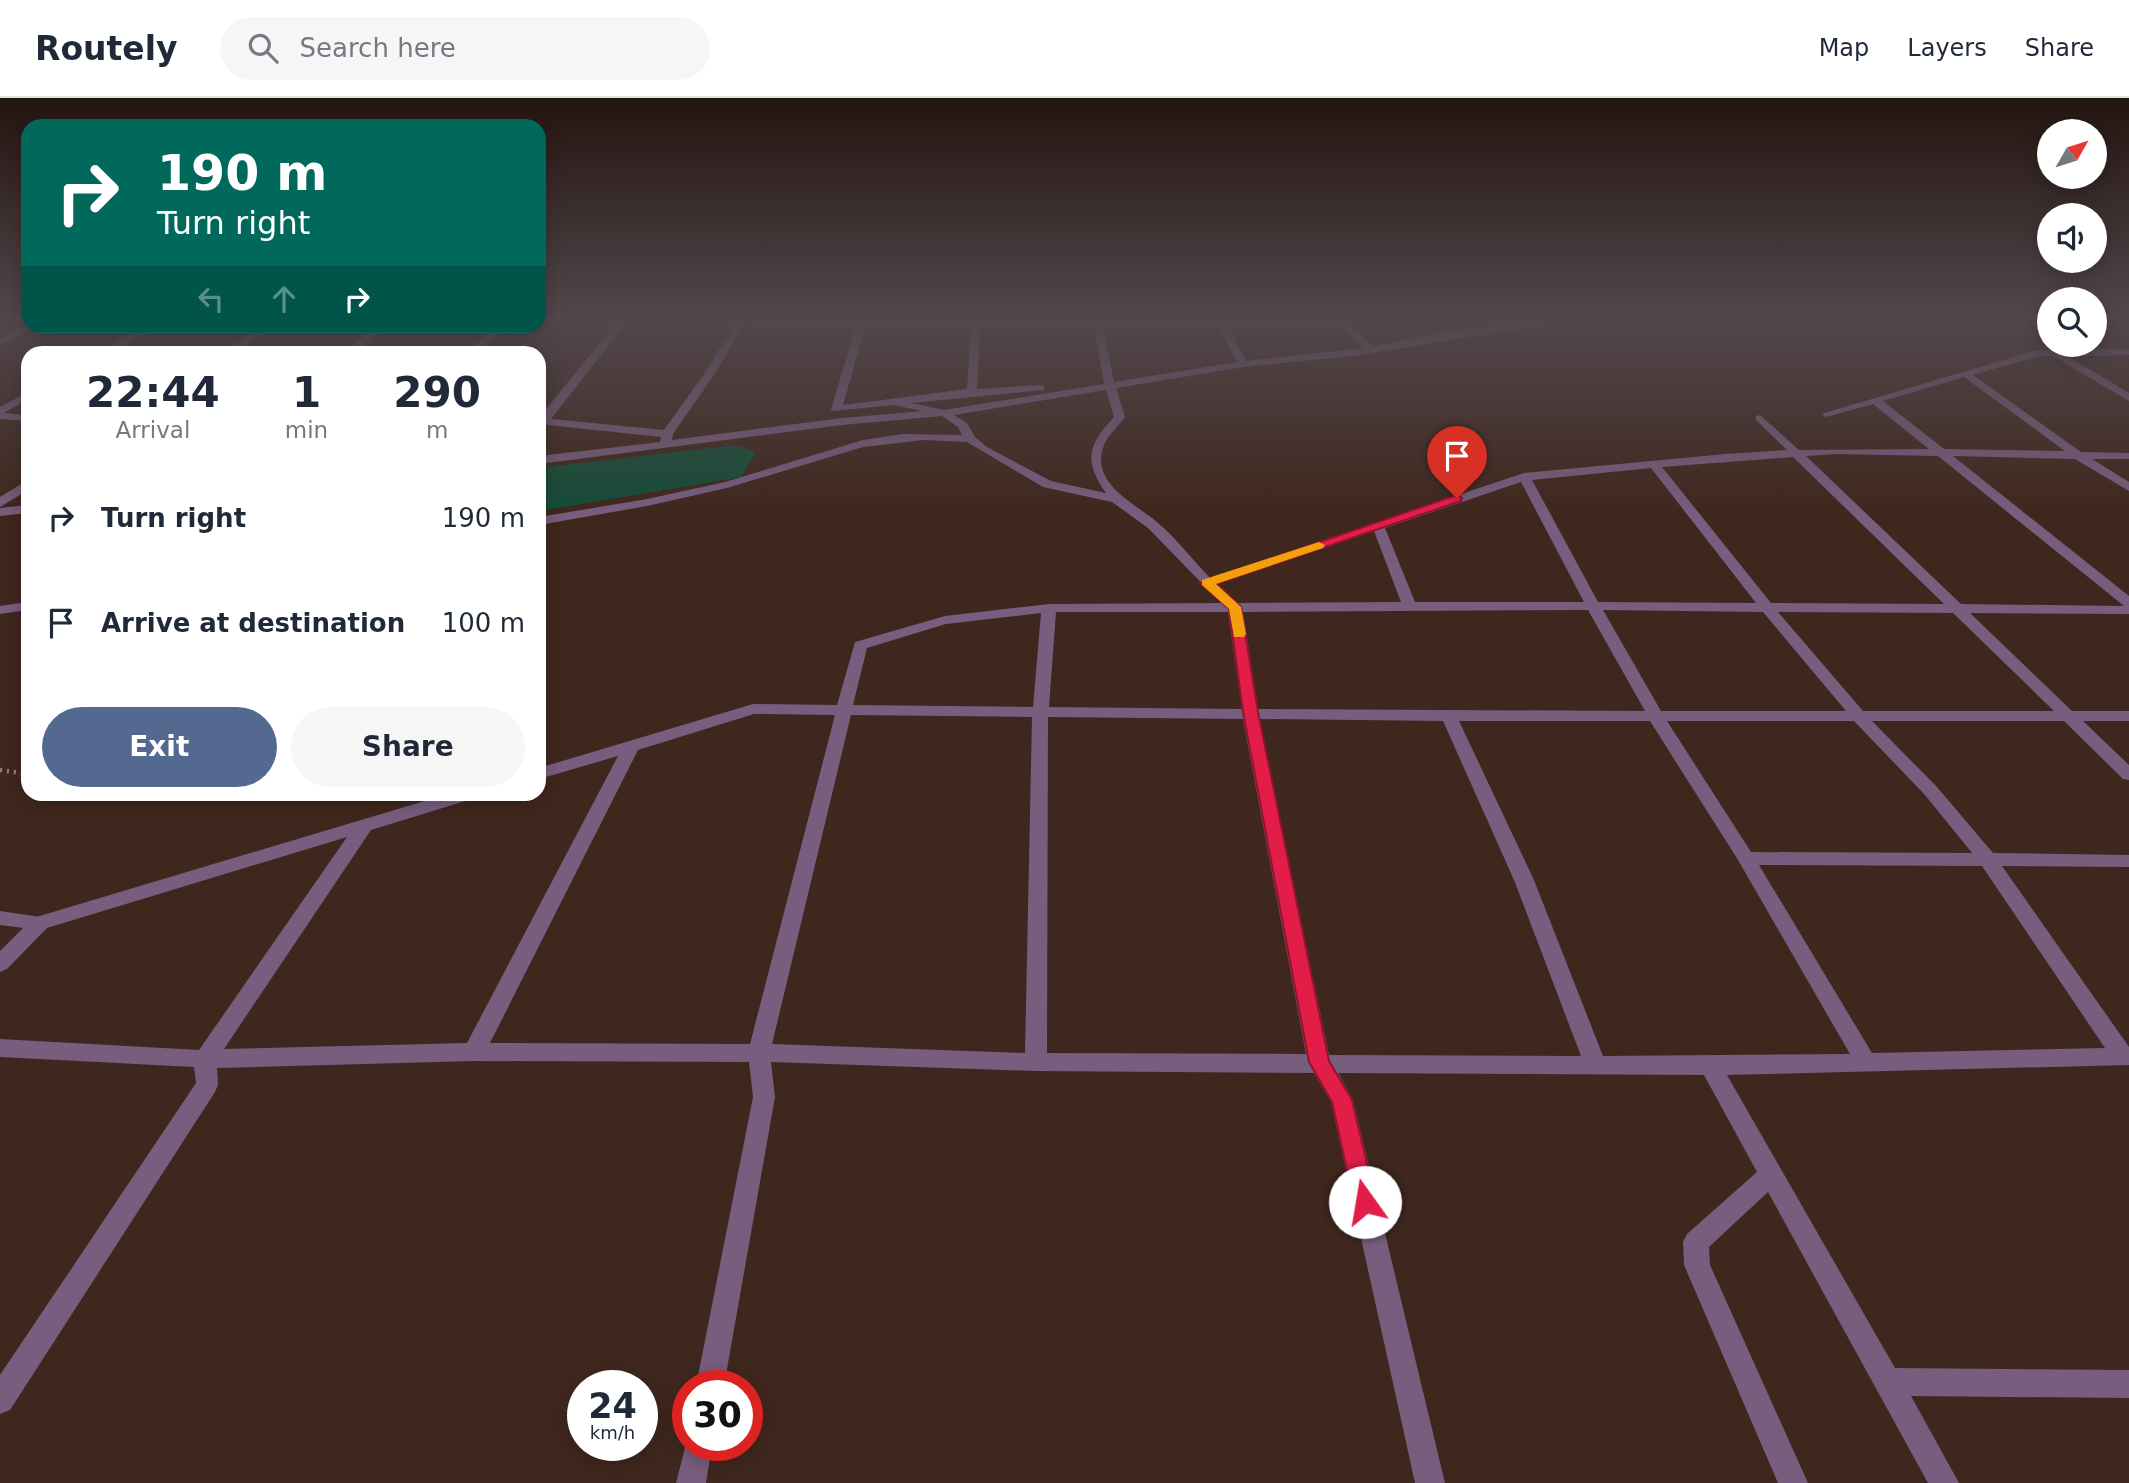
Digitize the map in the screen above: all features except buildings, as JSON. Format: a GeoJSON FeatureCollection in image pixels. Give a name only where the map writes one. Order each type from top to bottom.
{"type":"FeatureCollection","features":[{"type":"Feature","properties":{"kind":"street"},"geometry":{"type":"LineString","coordinates":[[546,416],[572,385]]}},
{"type":"Feature","properties":{"kind":"street"},"geometry":{"type":"LineString","coordinates":[[667,438],[703,385]]}},
{"type":"Feature","properties":{"kind":"street"},"geometry":{"type":"LineString","coordinates":[[843,385],[836,409],[972,392],[1110,386]]}},
{"type":"Feature","properties":{"kind":"street"},"geometry":{"type":"LineString","coordinates":[[944,413],[972,392],[972,385]]}},
{"type":"Feature","properties":{"kind":"street"},"geometry":{"type":"LineString","coordinates":[[546,459],[667,438],[944,413],[1118,385]]}},
{"type":"Feature","properties":{"kind":"street"},"geometry":{"type":"LineString","coordinates":[[1826,414],[1931,385]]}},
{"type":"Feature","properties":{"kind":"street"},"geometry":{"type":"LineString","coordinates":[[1981,385],[2079,456],[2129,487]]}},
{"type":"Feature","properties":{"kind":"street"},"geometry":{"type":"LineString","coordinates":[[2107,385],[2129,398]]}},
{"type":"Feature","properties":{"kind":"street"},"geometry":{"type":"LineString","coordinates":[[1110,386],[1120,417],[1098,442],[1094,463],[1099,476],[1116,499],[1153,525],[1207,583],[1235,607],[1250,712],[1319,1062],[1342,1100],[1430,1483]]}},
{"type":"Feature","properties":{"kind":"street"},"geometry":{"type":"LineString","coordinates":[[0,411],[21,399]]}},
{"type":"Feature","properties":{"kind":"street"},"geometry":{"type":"LineString","coordinates":[[1876,401],[2129,603]]}},
{"type":"Feature","properties":{"kind":"street"},"geometry":{"type":"LineString","coordinates":[[895,402],[944,413],[964,425],[970,439]]}},
{"type":"Feature","properties":{"kind":"street"},"geometry":{"type":"LineString","coordinates":[[0,416],[21,418]]}},
{"type":"Feature","properties":{"kind":"street"},"geometry":{"type":"LineString","coordinates":[[1760,418],[2129,775]]}},
{"type":"Feature","properties":{"kind":"street"},"geometry":{"type":"LineString","coordinates":[[546,422],[667,438]]}},
{"type":"Feature","properties":{"kind":"street"},"geometry":{"type":"LineString","coordinates":[[546,521],[648,503],[756,478],[819,455],[875,439],[927,435],[970,439],[1003,462],[1047,484],[1116,499]]}},
{"type":"Feature","properties":{"kind":"street"},"geometry":{"type":"LineString","coordinates":[[1207,583],[1524,477],[1798,453],[1937,452],[2129,456]]}},
{"type":"Feature","properties":{"kind":"street"},"geometry":{"type":"LineString","coordinates":[[1654,464],[1768,609],[1860,718],[1931,791],[1986,859],[2126,1056]]}},
{"type":"Feature","properties":{"kind":"street"},"geometry":{"type":"LineString","coordinates":[[1524,477],[1656,717],[1746,858],[1866,1062]]}},
{"type":"Feature","properties":{"kind":"street"},"geometry":{"type":"LineString","coordinates":[[0,503],[21,489]]}},
{"type":"Feature","properties":{"kind":"street"},"geometry":{"type":"LineString","coordinates":[[0,512],[21,510]]}},
{"type":"Feature","properties":{"kind":"street"},"geometry":{"type":"LineString","coordinates":[[1378,525],[1410,607]]}},
{"type":"Feature","properties":{"kind":"street"},"geometry":{"type":"LineString","coordinates":[[712,1370],[764,1097],[759,1053],[860,645],[945,620],[1049,608],[1593,606],[2129,610]]}},
{"type":"Feature","properties":{"kind":"street"},"geometry":{"type":"LineString","coordinates":[[0,610],[21,607]]}},
{"type":"Feature","properties":{"kind":"street"},"geometry":{"type":"LineString","coordinates":[[1036,1062],[1040,714],[1049,608]]}},
{"type":"Feature","properties":{"kind":"street"},"geometry":{"type":"LineString","coordinates":[[546,772],[753,709],[1040,714],[1250,712],[1860,718],[2129,716]]}},
{"type":"Feature","properties":{"kind":"street"},"geometry":{"type":"LineString","coordinates":[[1449,716],[1524,880],[1595,1063]]}},
{"type":"Feature","properties":{"kind":"street"},"geometry":{"type":"LineString","coordinates":[[474,1052],[631,746]]}},
{"type":"Feature","properties":{"kind":"street"},"geometry":{"type":"LineString","coordinates":[[0,918],[40,923],[447,801]]}},
{"type":"Feature","properties":{"kind":"street"},"geometry":{"type":"LineString","coordinates":[[0,1399],[207,1084],[205,1059],[364,826]]}},
{"type":"Feature","properties":{"kind":"street"},"geometry":{"type":"LineString","coordinates":[[1746,858],[2129,861]]}},
{"type":"Feature","properties":{"kind":"street"},"geometry":{"type":"LineString","coordinates":[[0,964],[40,923]]}},
{"type":"Feature","properties":{"kind":"street"},"geometry":{"type":"LineString","coordinates":[[0,1048],[205,1059],[474,1052],[759,1053],[1036,1062],[1595,1063],[1710,1066],[2126,1056]]}},
{"type":"Feature","properties":{"kind":"street"},"geometry":{"type":"LineString","coordinates":[[1710,1066],[1944,1483]]}},
{"type":"Feature","properties":{"kind":"street"},"geometry":{"type":"LineString","coordinates":[[1770,1175],[1696,1242],[1697,1265],[1793,1483]]}},
{"type":"Feature","properties":{"kind":"street"},"geometry":{"type":"LineString","coordinates":[[1888,1382],[2129,1384]]}},
{"type":"Feature","properties":{"kind":"street"},"geometry":{"type":"LineString","coordinates":[[691,1483],[695,1461]]}},
{"type":"Feature","properties":{"kind":"path"},"geometry":{"type":"LineString","coordinates":[[0,770],[21,773]]}},
{"type":"Feature","properties":{"kind":"green space"},"geometry":{"type":"Polygon","coordinates":[[[736,445],[756,452],[741,477],[546,510],[546,467],[736,445]]]}},
{"type":"Feature","properties":{"kind":"slow traffic"},"geometry":{"type":"LineString","coordinates":[[1239,634],[1235,607],[1207,583],[1319,545]]}},
{"type":"Feature","properties":{"kind":"route"},"geometry":{"type":"LineString","coordinates":[[1365,1202],[1342,1100],[1319,1062],[1250,712],[1235,607],[1207,583],[1457,498]]}}]}
